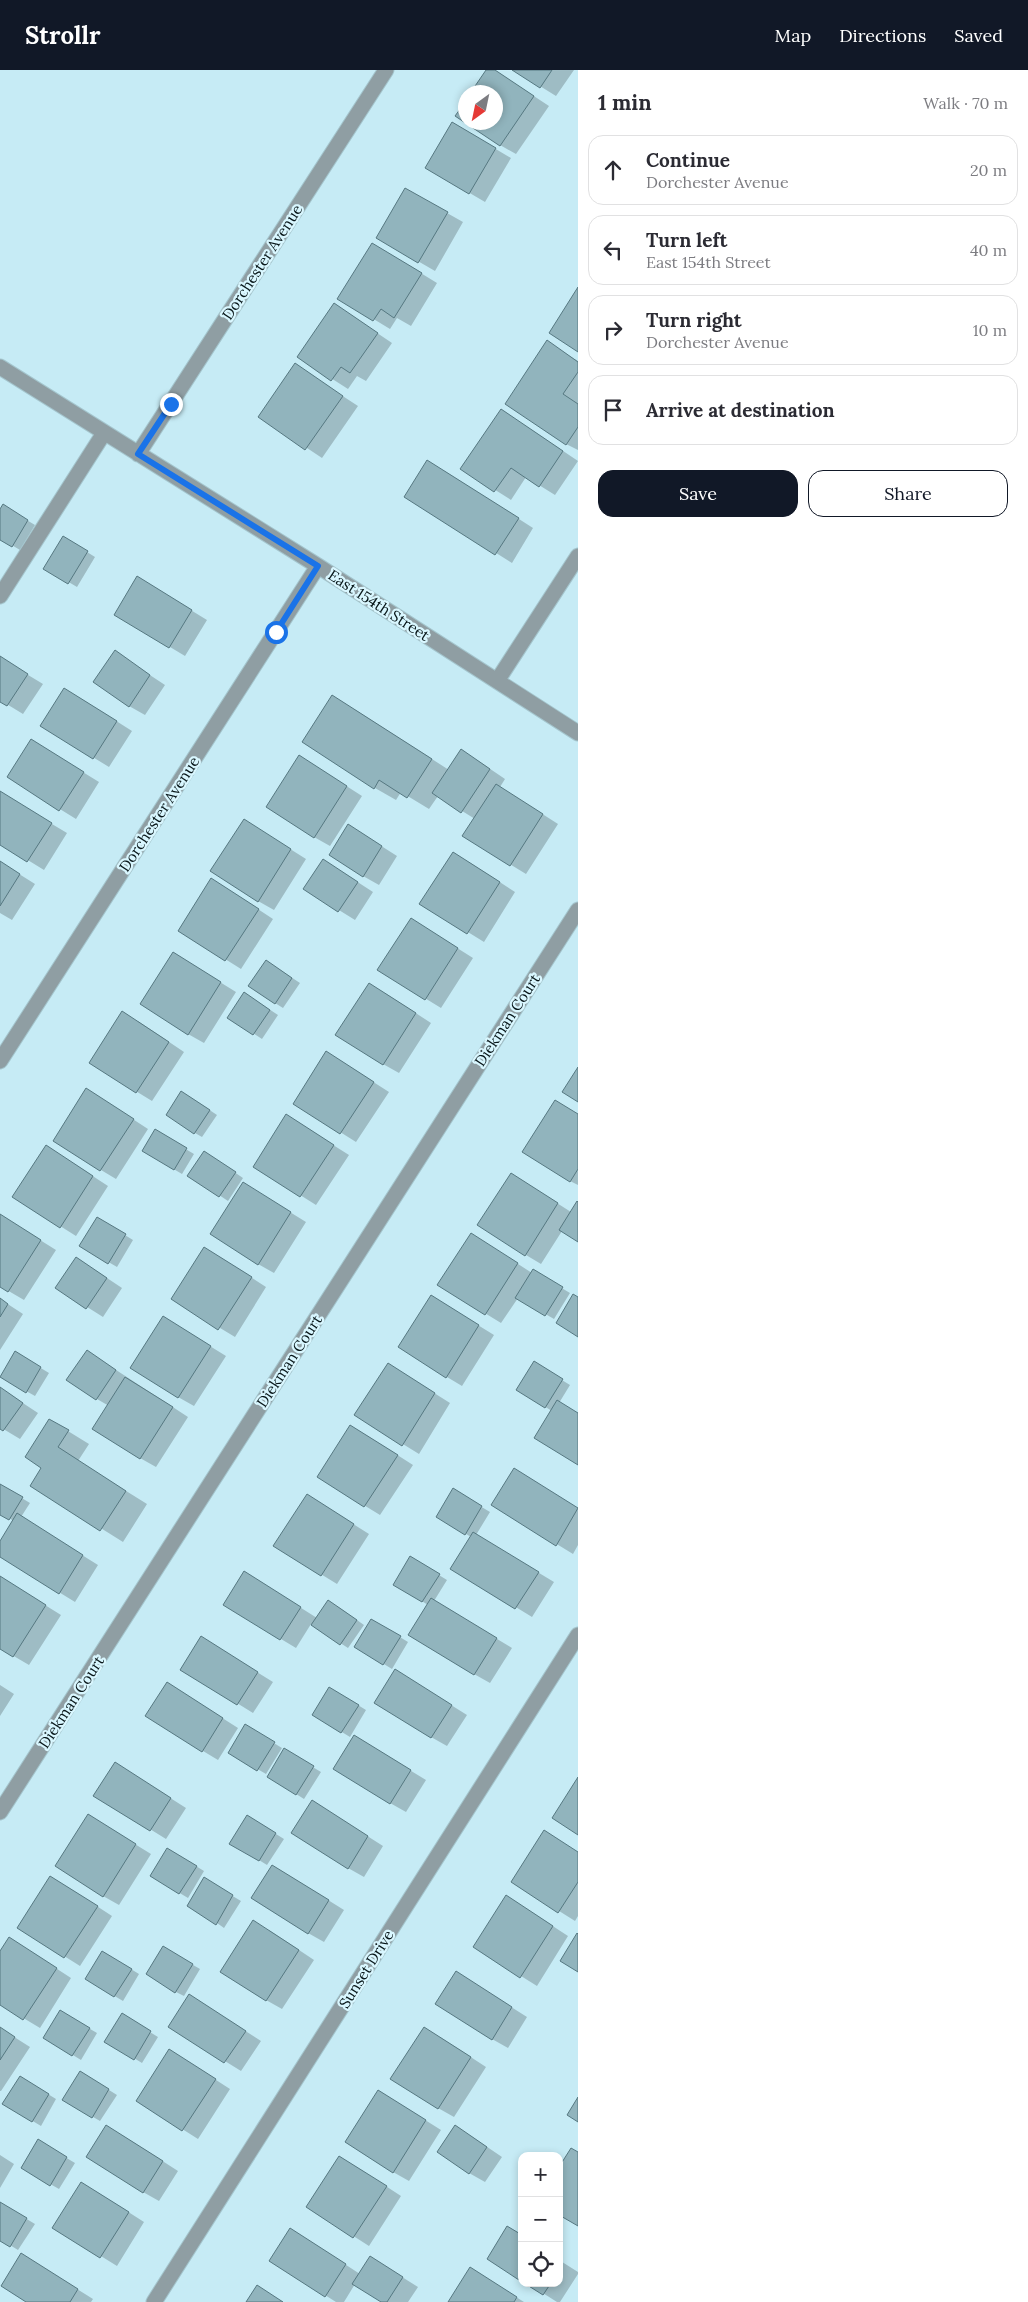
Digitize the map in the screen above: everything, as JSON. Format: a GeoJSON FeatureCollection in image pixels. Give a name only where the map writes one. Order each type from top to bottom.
{"type":"FeatureCollection","features":[{"type":"Feature","properties":{"kind":"street","name":"Dorchester Avenue"},"geometry":{"type":"LineString","coordinates":[[138,454],[386,70]]}},
{"type":"Feature","properties":{"kind":"street","name":"East 154th Street"},"geometry":{"type":"LineString","coordinates":[[0,367],[318,566],[578,733]]}},
{"type":"Feature","properties":{"kind":"street"},"geometry":{"type":"LineString","coordinates":[[0,596],[104,433]]}},
{"type":"Feature","properties":{"kind":"street"},"geometry":{"type":"LineString","coordinates":[[497,681],[578,556]]}},
{"type":"Feature","properties":{"kind":"street","name":"Dorchester Avenue"},"geometry":{"type":"LineString","coordinates":[[0,1061],[318,566]]}},
{"type":"Feature","properties":{"kind":"street","name":"Diekman Court"},"geometry":{"type":"LineString","coordinates":[[0,1812],[578,910]]}},
{"type":"Feature","properties":{"kind":"street","name":"Sunset Drive"},"geometry":{"type":"LineString","coordinates":[[154,2302],[578,1635]]}},
{"type":"Feature","properties":{"kind":"building"},"geometry":{"type":"Polygon","coordinates":[[[486,70],[495,70],[534,96],[500,146],[476,130],[503,130],[503,85],[476,85],[486,70]]]}},
{"type":"Feature","properties":{"kind":"building"},"geometry":{"type":"Polygon","coordinates":[[[512,70],[552,70],[540,88],[512,70]]]}},
{"type":"Feature","properties":{"kind":"building"},"geometry":{"type":"Polygon","coordinates":[[[452,122],[458,126],[458,130],[466,130],[496,148],[469,194],[425,168],[452,122]]]}},
{"type":"Feature","properties":{"kind":"building"},"geometry":{"type":"Polygon","coordinates":[[[405,188],[448,212],[418,263],[376,238],[405,188]]]}},
{"type":"Feature","properties":{"kind":"building"},"geometry":{"type":"Polygon","coordinates":[[[372,243],[422,273],[394,318],[381,309],[373,321],[337,299],[372,243]]]}},
{"type":"Feature","properties":{"kind":"building"},"geometry":{"type":"Polygon","coordinates":[[[578,287],[578,352],[549,333],[578,287]]]}},
{"type":"Feature","properties":{"kind":"building"},"geometry":{"type":"Polygon","coordinates":[[[334,303],[378,333],[350,373],[341,367],[331,381],[297,357],[334,303]]]}},
{"type":"Feature","properties":{"kind":"building"},"geometry":{"type":"Polygon","coordinates":[[[547,340],[578,362],[578,372],[563,394],[578,404],[578,427],[566,445],[505,404],[547,340]]]}},
{"type":"Feature","properties":{"kind":"building"},"geometry":{"type":"Polygon","coordinates":[[[295,363],[343,396],[305,450],[258,417],[295,363]]]}},
{"type":"Feature","properties":{"kind":"building"},"geometry":{"type":"Polygon","coordinates":[[[501,409],[563,451],[539,487],[511,468],[494,492],[460,469],[501,409]]]}},
{"type":"Feature","properties":{"kind":"building"},"geometry":{"type":"Polygon","coordinates":[[[427,460],[519,518],[495,555],[404,497],[427,460]]]}},
{"type":"Feature","properties":{"kind":"building"},"geometry":{"type":"Polygon","coordinates":[[[3,504],[28,520],[12,547],[0,540],[0,509],[3,504]]]}},
{"type":"Feature","properties":{"kind":"building"},"geometry":{"type":"Polygon","coordinates":[[[63,536],[88,551],[68,584],[43,569],[63,536]]]}},
{"type":"Feature","properties":{"kind":"building"},"geometry":{"type":"Polygon","coordinates":[[[137,576],[192,610],[169,648],[114,615],[137,576]]]}},
{"type":"Feature","properties":{"kind":"building"},"geometry":{"type":"Polygon","coordinates":[[[115,650],[150,675],[129,707],[93,682],[115,650]]]}},
{"type":"Feature","properties":{"kind":"building"},"geometry":{"type":"Polygon","coordinates":[[[0,656],[28,674],[7,706],[0,702],[0,656]]]}},
{"type":"Feature","properties":{"kind":"building"},"geometry":{"type":"Polygon","coordinates":[[[64,688],[117,721],[93,759],[40,726],[64,688]]]}},
{"type":"Feature","properties":{"kind":"building"},"geometry":{"type":"Polygon","coordinates":[[[332,695],[432,759],[407,798],[379,780],[374,789],[302,742],[332,695]]]}},
{"type":"Feature","properties":{"kind":"building"},"geometry":{"type":"Polygon","coordinates":[[[31,739],[84,772],[59,811],[7,777],[31,739]]]}},
{"type":"Feature","properties":{"kind":"building"},"geometry":{"type":"Polygon","coordinates":[[[461,749],[490,769],[461,813],[432,793],[461,749]]]}},
{"type":"Feature","properties":{"kind":"building"},"geometry":{"type":"Polygon","coordinates":[[[299,755],[347,786],[314,838],[266,807],[299,755]]]}},
{"type":"Feature","properties":{"kind":"building"},"geometry":{"type":"Polygon","coordinates":[[[496,784],[543,814],[510,866],[462,836],[496,784]]]}},
{"type":"Feature","properties":{"kind":"building"},"geometry":{"type":"Polygon","coordinates":[[[0,791],[52,823],[27,862],[0,845],[0,791]]]}},
{"type":"Feature","properties":{"kind":"building"},"geometry":{"type":"Polygon","coordinates":[[[244,819],[291,849],[258,902],[210,871],[244,819]]]}},
{"type":"Feature","properties":{"kind":"building"},"geometry":{"type":"Polygon","coordinates":[[[348,824],[382,846],[363,877],[329,855],[348,824]]]}},
{"type":"Feature","properties":{"kind":"building"},"geometry":{"type":"Polygon","coordinates":[[[453,852],[500,882],[467,934],[419,904],[453,852]]]}},
{"type":"Feature","properties":{"kind":"building"},"geometry":{"type":"Polygon","coordinates":[[[323,859],[358,882],[338,912],[303,889],[323,859]]]}},
{"type":"Feature","properties":{"kind":"building"},"geometry":{"type":"Polygon","coordinates":[[[0,861],[20,874],[0,906],[0,861]]]}},
{"type":"Feature","properties":{"kind":"building"},"geometry":{"type":"Polygon","coordinates":[[[211,878],[259,909],[225,961],[178,931],[211,878]]]}},
{"type":"Feature","properties":{"kind":"building"},"geometry":{"type":"Polygon","coordinates":[[[411,918],[458,948],[425,1000],[377,970],[411,918]]]}},
{"type":"Feature","properties":{"kind":"building"},"geometry":{"type":"Polygon","coordinates":[[[173,952],[221,982],[188,1035],[140,1004],[173,952]]]}},
{"type":"Feature","properties":{"kind":"building"},"geometry":{"type":"Polygon","coordinates":[[[266,960],[292,978],[275,1004],[248,986],[266,960]]]}},
{"type":"Feature","properties":{"kind":"building"},"geometry":{"type":"Polygon","coordinates":[[[369,983],[416,1013],[383,1065],[335,1035],[369,983]]]}},
{"type":"Feature","properties":{"kind":"building"},"geometry":{"type":"Polygon","coordinates":[[[244,992],[270,1010],[253,1035],[227,1018],[244,992]]]}},
{"type":"Feature","properties":{"kind":"building"},"geometry":{"type":"Polygon","coordinates":[[[122,1011],[169,1042],[136,1093],[89,1063],[122,1011]]]}},
{"type":"Feature","properties":{"kind":"building"},"geometry":{"type":"Polygon","coordinates":[[[326,1051],[374,1082],[340,1134],[293,1104],[326,1051]]]}},
{"type":"Feature","properties":{"kind":"building"},"geometry":{"type":"Polygon","coordinates":[[[578,1067],[578,1102],[562,1092],[578,1067]]]}},
{"type":"Feature","properties":{"kind":"building"},"geometry":{"type":"Polygon","coordinates":[[[86,1088],[134,1119],[100,1171],[53,1141],[86,1088]]]}},
{"type":"Feature","properties":{"kind":"building"},"geometry":{"type":"Polygon","coordinates":[[[181,1091],[210,1110],[194,1134],[166,1115],[181,1091]]]}},
{"type":"Feature","properties":{"kind":"building"},"geometry":{"type":"Polygon","coordinates":[[[555,1100],[578,1114],[578,1169],[570,1182],[522,1152],[555,1100]]]}},
{"type":"Feature","properties":{"kind":"building"},"geometry":{"type":"Polygon","coordinates":[[[286,1114],[334,1145],[300,1197],[253,1167],[286,1114]]]}},
{"type":"Feature","properties":{"kind":"building"},"geometry":{"type":"Polygon","coordinates":[[[155,1129],[187,1148],[174,1170],[142,1151],[155,1129]]]}},
{"type":"Feature","properties":{"kind":"building"},"geometry":{"type":"Polygon","coordinates":[[[46,1145],[93,1176],[60,1228],[12,1197],[46,1145]]]}},
{"type":"Feature","properties":{"kind":"building"},"geometry":{"type":"Polygon","coordinates":[[[204,1151],[236,1172],[219,1197],[187,1176],[204,1151]]]}},
{"type":"Feature","properties":{"kind":"building"},"geometry":{"type":"Polygon","coordinates":[[[511,1173],[558,1203],[525,1256],[477,1225],[511,1173]]]}},
{"type":"Feature","properties":{"kind":"building"},"geometry":{"type":"Polygon","coordinates":[[[243,1182],[291,1212],[258,1265],[210,1234],[243,1182]]]}},
{"type":"Feature","properties":{"kind":"building"},"geometry":{"type":"Polygon","coordinates":[[[578,1202],[578,1242],[559,1230],[578,1202]]]}},
{"type":"Feature","properties":{"kind":"building"},"geometry":{"type":"Polygon","coordinates":[[[0,1214],[41,1240],[8,1292],[0,1287],[0,1214]]]}},
{"type":"Feature","properties":{"kind":"building"},"geometry":{"type":"Polygon","coordinates":[[[97,1217],[126,1234],[108,1264],[79,1246],[97,1217]]]}},
{"type":"Feature","properties":{"kind":"building"},"geometry":{"type":"Polygon","coordinates":[[[471,1233],[518,1263],[485,1315],[437,1285],[471,1233]]]}},
{"type":"Feature","properties":{"kind":"building"},"geometry":{"type":"Polygon","coordinates":[[[204,1247],[252,1277],[218,1330],[171,1299],[204,1247]]]}},
{"type":"Feature","properties":{"kind":"building"},"geometry":{"type":"Polygon","coordinates":[[[76,1257],[107,1278],[86,1309],[55,1288],[76,1257]]]}},
{"type":"Feature","properties":{"kind":"building"},"geometry":{"type":"Polygon","coordinates":[[[533,1269],[563,1287],[545,1316],[515,1298],[533,1269]]]}},
{"type":"Feature","properties":{"kind":"building"},"geometry":{"type":"Polygon","coordinates":[[[573,1294],[578,1297],[578,1337],[556,1323],[573,1294]]]}},
{"type":"Feature","properties":{"kind":"building"},"geometry":{"type":"Polygon","coordinates":[[[431,1295],[479,1325],[446,1378],[398,1347],[431,1295]]]}},
{"type":"Feature","properties":{"kind":"building"},"geometry":{"type":"Polygon","coordinates":[[[0,1298],[8,1304],[0,1317],[0,1298]]]}},
{"type":"Feature","properties":{"kind":"building"},"geometry":{"type":"Polygon","coordinates":[[[163,1316],[211,1346],[178,1398],[130,1368],[163,1316]]]}},
{"type":"Feature","properties":{"kind":"building"},"geometry":{"type":"Polygon","coordinates":[[[87,1350],[116,1370],[96,1400],[66,1380],[87,1350]]]}},
{"type":"Feature","properties":{"kind":"building"},"geometry":{"type":"Polygon","coordinates":[[[15,1351],[41,1367],[26,1393],[0,1377],[15,1351]]]}},
{"type":"Feature","properties":{"kind":"building"},"geometry":{"type":"Polygon","coordinates":[[[534,1361],[563,1379],[545,1408],[516,1390],[534,1361]]]}},
{"type":"Feature","properties":{"kind":"building"},"geometry":{"type":"Polygon","coordinates":[[[388,1363],[435,1393],[402,1446],[354,1415],[388,1363]]]}},
{"type":"Feature","properties":{"kind":"building"},"geometry":{"type":"Polygon","coordinates":[[[125,1377],[173,1407],[140,1459],[92,1429],[125,1377]]]}},
{"type":"Feature","properties":{"kind":"building"},"geometry":{"type":"Polygon","coordinates":[[[0,1387],[23,1403],[3,1431],[0,1429],[0,1387]]]}},
{"type":"Feature","properties":{"kind":"building"},"geometry":{"type":"Polygon","coordinates":[[[557,1400],[578,1413],[578,1465],[534,1438],[557,1400]]]}},
{"type":"Feature","properties":{"kind":"building"},"geometry":{"type":"Polygon","coordinates":[[[49,1419],[69,1430],[58,1447],[126,1491],[100,1531],[30,1486],[41,1468],[25,1457],[49,1419]]]}},
{"type":"Feature","properties":{"kind":"building"},"geometry":{"type":"Polygon","coordinates":[[[350,1425],[398,1455],[364,1507],[317,1477],[350,1425]]]}},
{"type":"Feature","properties":{"kind":"building"},"geometry":{"type":"Polygon","coordinates":[[[514,1468],[578,1508],[556,1546],[491,1505],[514,1468]]]}},
{"type":"Feature","properties":{"kind":"building"},"geometry":{"type":"Polygon","coordinates":[[[0,1484],[23,1497],[9,1520],[0,1515],[0,1484]]]}},
{"type":"Feature","properties":{"kind":"building"},"geometry":{"type":"Polygon","coordinates":[[[453,1488],[482,1506],[465,1535],[436,1517],[453,1488]]]}},
{"type":"Feature","properties":{"kind":"building"},"geometry":{"type":"Polygon","coordinates":[[[307,1494],[354,1524],[321,1576],[273,1546],[307,1494]]]}},
{"type":"Feature","properties":{"kind":"building"},"geometry":{"type":"Polygon","coordinates":[[[17,1513],[83,1555],[59,1594],[0,1557],[0,1541],[17,1513]]]}},
{"type":"Feature","properties":{"kind":"building"},"geometry":{"type":"Polygon","coordinates":[[[473,1532],[539,1572],[515,1609],[450,1569],[473,1532]]]}},
{"type":"Feature","properties":{"kind":"building"},"geometry":{"type":"Polygon","coordinates":[[[410,1556],[440,1574],[422,1602],[393,1585],[410,1556]]]}},
{"type":"Feature","properties":{"kind":"building"},"geometry":{"type":"Polygon","coordinates":[[[244,1571],[301,1607],[280,1640],[223,1605],[244,1571]]]}},
{"type":"Feature","properties":{"kind":"building"},"geometry":{"type":"Polygon","coordinates":[[[0,1576],[46,1605],[13,1657],[0,1649],[0,1576]]]}},
{"type":"Feature","properties":{"kind":"building"},"geometry":{"type":"Polygon","coordinates":[[[431,1598],[497,1638],[474,1675],[408,1635],[431,1598]]]}},
{"type":"Feature","properties":{"kind":"building"},"geometry":{"type":"Polygon","coordinates":[[[328,1600],[357,1620],[340,1645],[311,1625],[328,1600]]]}},
{"type":"Feature","properties":{"kind":"building"},"geometry":{"type":"Polygon","coordinates":[[[371,1619],[401,1636],[383,1665],[354,1647],[371,1619]]]}},
{"type":"Feature","properties":{"kind":"building"},"geometry":{"type":"Polygon","coordinates":[[[201,1636],[258,1672],[237,1705],[180,1670],[201,1636]]]}},
{"type":"Feature","properties":{"kind":"building"},"geometry":{"type":"Polygon","coordinates":[[[395,1669],[452,1705],[431,1738],[374,1703],[395,1669]]]}},
{"type":"Feature","properties":{"kind":"building"},"geometry":{"type":"Polygon","coordinates":[[[167,1682],[223,1718],[202,1752],[145,1716],[167,1682]]]}},
{"type":"Feature","properties":{"kind":"building"},"geometry":{"type":"Polygon","coordinates":[[[329,1687],[359,1705],[341,1733],[312,1715],[329,1687]]]}},
{"type":"Feature","properties":{"kind":"building"},"geometry":{"type":"Polygon","coordinates":[[[245,1724],[275,1742],[257,1771],[228,1753],[245,1724]]]}},
{"type":"Feature","properties":{"kind":"building"},"geometry":{"type":"Polygon","coordinates":[[[354,1735],[411,1770],[390,1804],[333,1769],[354,1735]]]}},
{"type":"Feature","properties":{"kind":"building"},"geometry":{"type":"Polygon","coordinates":[[[284,1748],[314,1766],[296,1795],[267,1777],[284,1748]]]}},
{"type":"Feature","properties":{"kind":"building"},"geometry":{"type":"Polygon","coordinates":[[[115,1762],[171,1798],[150,1831],[93,1796],[115,1762]]]}},
{"type":"Feature","properties":{"kind":"building"},"geometry":{"type":"Polygon","coordinates":[[[578,1777],[578,1835],[552,1818],[578,1777]]]}},
{"type":"Feature","properties":{"kind":"building"},"geometry":{"type":"Polygon","coordinates":[[[312,1800],[368,1836],[348,1869],[291,1833],[312,1800]]]}},
{"type":"Feature","properties":{"kind":"building"},"geometry":{"type":"Polygon","coordinates":[[[88,1814],[136,1844],[103,1897],[55,1866],[88,1814]]]}},
{"type":"Feature","properties":{"kind":"building"},"geometry":{"type":"Polygon","coordinates":[[[247,1815],[276,1833],[259,1861],[229,1844],[247,1815]]]}},
{"type":"Feature","properties":{"kind":"building"},"geometry":{"type":"Polygon","coordinates":[[[544,1830],[578,1852],[578,1882],[558,1913],[511,1882],[544,1830]]]}},
{"type":"Feature","properties":{"kind":"building"},"geometry":{"type":"Polygon","coordinates":[[[167,1848],[197,1866],[179,1894],[150,1876],[167,1848]]]}},
{"type":"Feature","properties":{"kind":"building"},"geometry":{"type":"Polygon","coordinates":[[[272,1865],[329,1900],[308,1934],[251,1898],[272,1865]]]}},
{"type":"Feature","properties":{"kind":"building"},"geometry":{"type":"Polygon","coordinates":[[[50,1876],[98,1906],[64,1958],[17,1928],[50,1876]]]}},
{"type":"Feature","properties":{"kind":"building"},"geometry":{"type":"Polygon","coordinates":[[[204,1877],[233,1895],[216,1925],[187,1906],[204,1877]]]}},
{"type":"Feature","properties":{"kind":"building"},"geometry":{"type":"Polygon","coordinates":[[[506,1895],[553,1926],[520,1978],[473,1947],[506,1895]]]}},
{"type":"Feature","properties":{"kind":"building"},"geometry":{"type":"Polygon","coordinates":[[[253,1920],[299,1950],[266,2001],[220,1972],[253,1920]]]}},
{"type":"Feature","properties":{"kind":"building"},"geometry":{"type":"Polygon","coordinates":[[[578,1934],[578,1972],[560,1961],[578,1934]]]}},
{"type":"Feature","properties":{"kind":"building"},"geometry":{"type":"Polygon","coordinates":[[[9,1937],[57,1968],[23,2020],[0,2005],[0,1951],[9,1937]]]}},
{"type":"Feature","properties":{"kind":"building"},"geometry":{"type":"Polygon","coordinates":[[[163,1946],[193,1964],[175,1993],[146,1974],[163,1946]]]}},
{"type":"Feature","properties":{"kind":"building"},"geometry":{"type":"Polygon","coordinates":[[[102,1951],[132,1969],[114,1997],[85,1979],[102,1951]]]}},
{"type":"Feature","properties":{"kind":"building"},"geometry":{"type":"Polygon","coordinates":[[[456,1971],[512,2007],[492,2040],[435,2004],[456,1971]]]}},
{"type":"Feature","properties":{"kind":"building"},"geometry":{"type":"Polygon","coordinates":[[[189,1994],[246,2031],[224,2063],[168,2027],[189,1994]]]}},
{"type":"Feature","properties":{"kind":"building"},"geometry":{"type":"Polygon","coordinates":[[[60,2010],[90,2028],[72,2056],[43,2038],[60,2010]]]}},
{"type":"Feature","properties":{"kind":"building"},"geometry":{"type":"Polygon","coordinates":[[[122,2013],[151,2031],[134,2060],[104,2042],[122,2013]]]}},
{"type":"Feature","properties":{"kind":"building"},"geometry":{"type":"Polygon","coordinates":[[[0,2027],[15,2037],[0,2060],[0,2027]]]}},
{"type":"Feature","properties":{"kind":"building"},"geometry":{"type":"Polygon","coordinates":[[[424,2027],[471,2057],[438,2109],[390,2079],[424,2027]]]}},
{"type":"Feature","properties":{"kind":"building"},"geometry":{"type":"Polygon","coordinates":[[[169,2049],[216,2079],[182,2131],[136,2101],[169,2049]]]}},
{"type":"Feature","properties":{"kind":"building"},"geometry":{"type":"Polygon","coordinates":[[[80,2071],[109,2089],[92,2118],[62,2100],[80,2071]]]}},
{"type":"Feature","properties":{"kind":"building"},"geometry":{"type":"Polygon","coordinates":[[[20,2076],[49,2094],[32,2122],[2,2104],[20,2076]]]}},
{"type":"Feature","properties":{"kind":"building"},"geometry":{"type":"Polygon","coordinates":[[[378,2090],[426,2120],[393,2173],[345,2142],[378,2090]]]}},
{"type":"Feature","properties":{"kind":"building"},"geometry":{"type":"Polygon","coordinates":[[[578,2097],[578,2122],[567,2115],[578,2097]]]}},
{"type":"Feature","properties":{"kind":"building"},"geometry":{"type":"Polygon","coordinates":[[[106,2125],[163,2161],[143,2193],[86,2157],[106,2125]]]}},
{"type":"Feature","properties":{"kind":"building"},"geometry":{"type":"Polygon","coordinates":[[[455,2125],[487,2147],[469,2174],[437,2152],[455,2125]]]}},
{"type":"Feature","properties":{"kind":"building"},"geometry":{"type":"Polygon","coordinates":[[[38,2139],[67,2157],[50,2186],[21,2168],[38,2139]]]}},
{"type":"Feature","properties":{"kind":"building"},"geometry":{"type":"Polygon","coordinates":[[[571,2148],[578,2152],[578,2226],[563,2217],[563,2161],[571,2148]]]}},
{"type":"Feature","properties":{"kind":"building"},"geometry":{"type":"Polygon","coordinates":[[[339,2156],[387,2186],[353,2238],[306,2207],[339,2156]]]}},
{"type":"Feature","properties":{"kind":"building"},"geometry":{"type":"Polygon","coordinates":[[[81,2182],[129,2212],[100,2258],[52,2228],[81,2182]]]}},
{"type":"Feature","properties":{"kind":"building"},"geometry":{"type":"Polygon","coordinates":[[[0,2202],[27,2218],[10,2247],[0,2241],[0,2202]]]}},
{"type":"Feature","properties":{"kind":"building"},"geometry":{"type":"Polygon","coordinates":[[[507,2226],[518,2233],[518,2279],[487,2259],[507,2226]]]}},
{"type":"Feature","properties":{"kind":"building"},"geometry":{"type":"Polygon","coordinates":[[[290,2228],[346,2264],[325,2297],[269,2261],[290,2228]]]}},
{"type":"Feature","properties":{"kind":"building"},"geometry":{"type":"Polygon","coordinates":[[[21,2253],[78,2289],[70,2302],[26,2302],[1,2286],[21,2253]]]}},
{"type":"Feature","properties":{"kind":"building"},"geometry":{"type":"Polygon","coordinates":[[[370,2256],[403,2277],[387,2302],[381,2302],[352,2284],[370,2256]]]}},
{"type":"Feature","properties":{"kind":"building"},"geometry":{"type":"Polygon","coordinates":[[[470,2267],[517,2297],[514,2302],[448,2302],[470,2267]]]}},
{"type":"Feature","properties":{"kind":"building"},"geometry":{"type":"Polygon","coordinates":[[[257,2285],[283,2302],[246,2302],[257,2285]]]}},
{"type":"Feature","properties":{"kind":"building"},"geometry":{"type":"Polygon","coordinates":[[[530,2287],[548,2287],[543,2295],[530,2287]]]}},
{"type":"Feature","properties":{"kind":"route"},"geometry":{"type":"LineString","coordinates":[[171,404],[138,454],[318,566],[276,632]]}}]}
